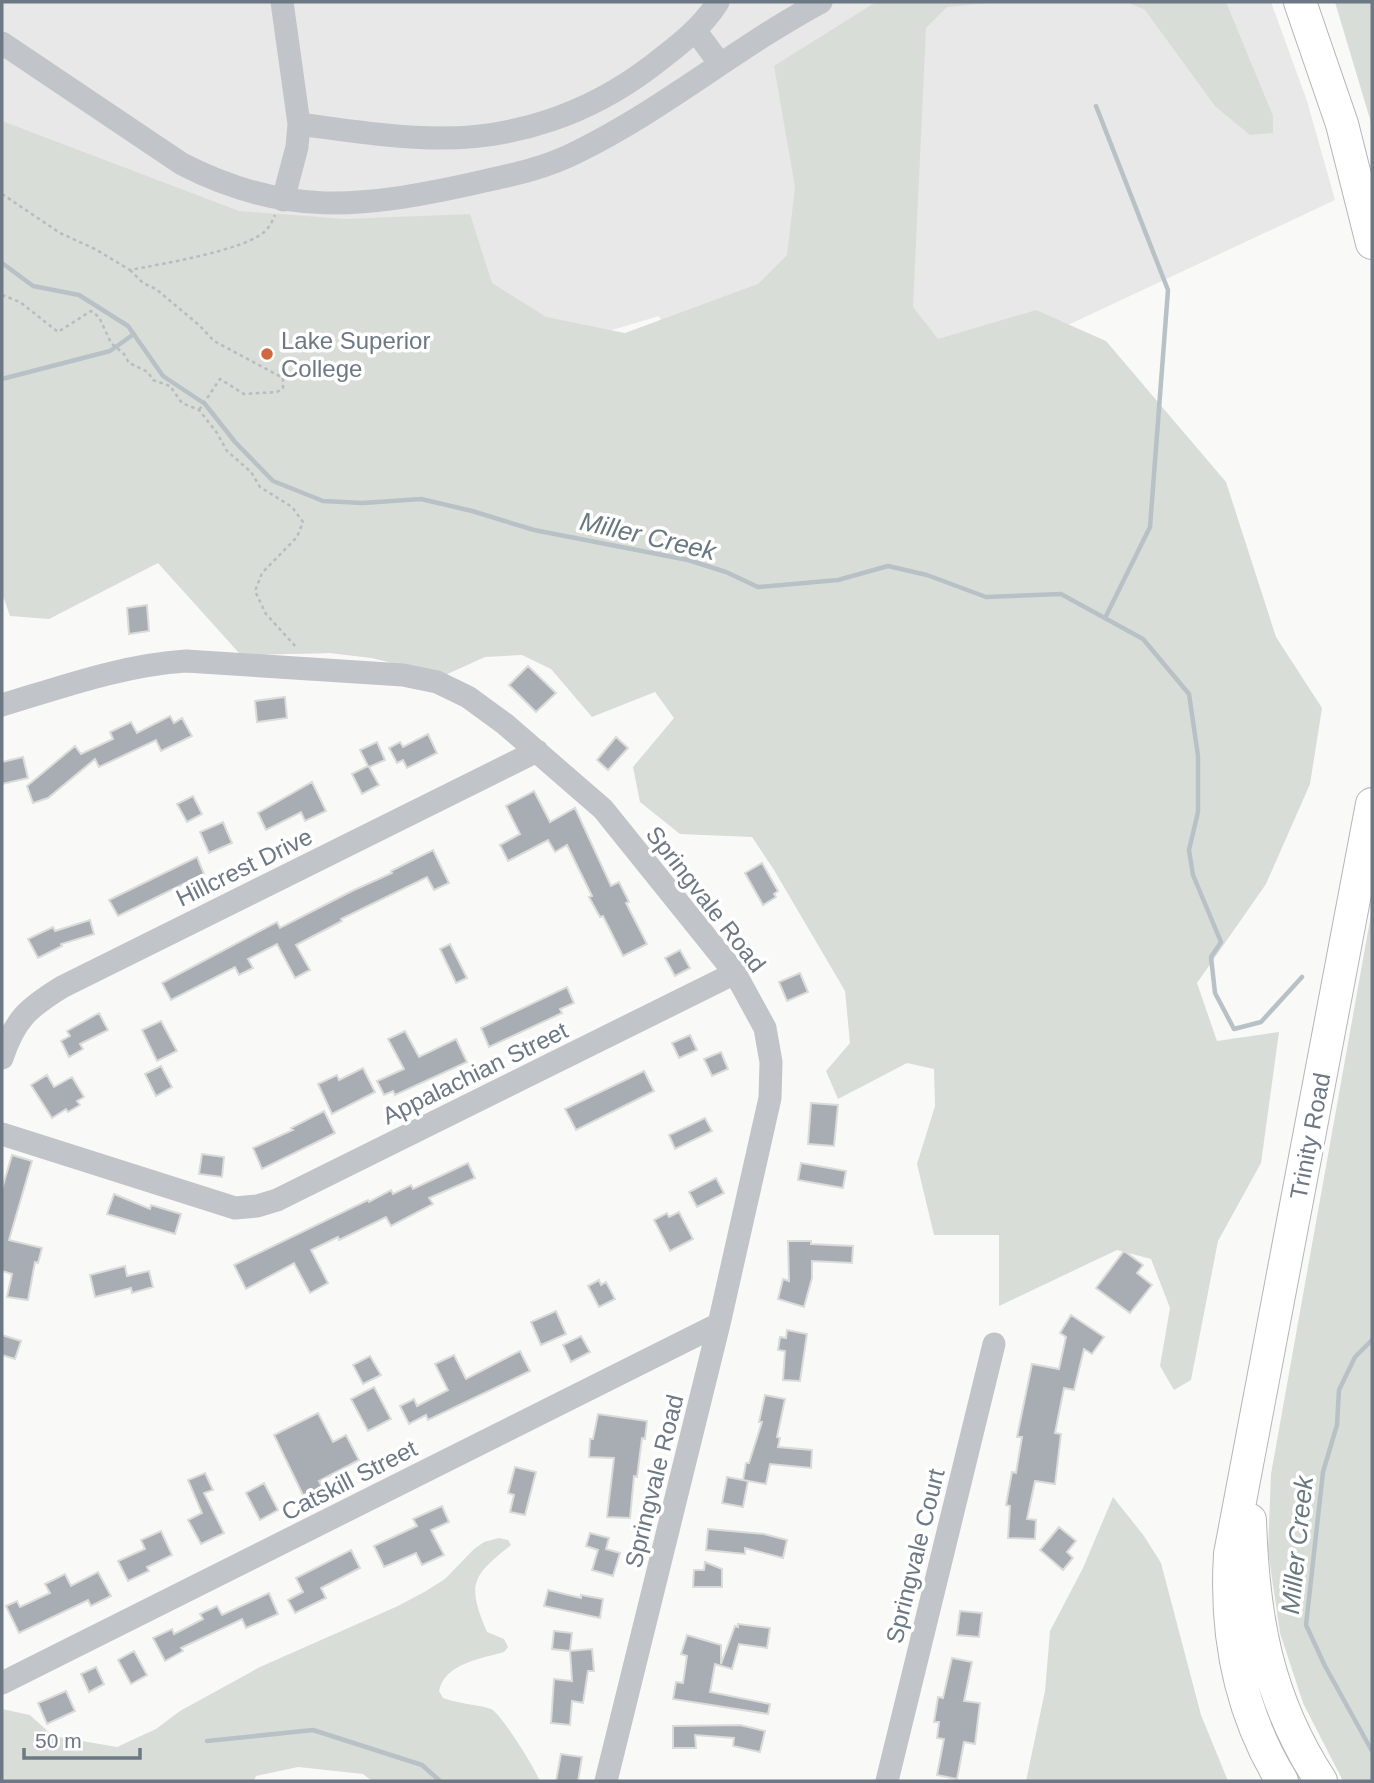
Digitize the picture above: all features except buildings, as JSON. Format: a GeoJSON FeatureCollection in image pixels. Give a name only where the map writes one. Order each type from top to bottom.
{"type":"FeatureCollection","features":[{"type":"Feature","properties":{"kind":"highway"},"geometry":{"type":"LineString","coordinates":[[1300,2],[1342,124],[1372,243]]}},
{"type":"Feature","properties":{"kind":"highway","name":"Trinity Road"},"geometry":{"type":"LineString","coordinates":[[1282,1781],[1259,1739],[1245,1698],[1232,1644],[1228,1593],[1230,1554],[1372,804]]}},
{"type":"Feature","properties":{"kind":"highway","name":"Trinity Road"},"geometry":{"type":"LineString","coordinates":[[1248,1468],[1253,1579],[1267,1661],[1289,1726],[1321,1781]]}},
{"type":"Feature","properties":{"kind":"street"},"geometry":{"type":"LineString","coordinates":[[282,2],[299,124],[297,148],[283,200]]}},
{"type":"Feature","properties":{"kind":"street"},"geometry":{"type":"LineString","coordinates":[[299,124],[440,138],[471,136],[541,124],[578,111],[623,87],[695,30],[718,2]]}},
{"type":"Feature","properties":{"kind":"street"},"geometry":{"type":"LineString","coordinates":[[2,43],[182,164],[237,187],[283,200],[318,204],[381,201],[533,169],[576,153],[622,129],[782,23],[821,2]]}},
{"type":"Feature","properties":{"kind":"street"},"geometry":{"type":"LineString","coordinates":[[695,30],[720,64]]}},
{"type":"Feature","properties":{"kind":"street","name":"Springvale Road"},"geometry":{"type":"LineString","coordinates":[[2,705],[152,663],[186,660],[403,675],[437,682],[468,697],[537,751],[603,809],[735,973],[765,1028],[771,1062],[770,1098],[719,1324],[606,1781]]}},
{"type":"Feature","properties":{"kind":"street","name":"Hillcrest Drive"},"geometry":{"type":"LineString","coordinates":[[2,1058],[17,1022],[37,1002],[61,987],[537,751]]}},
{"type":"Feature","properties":{"kind":"street","name":"Appalachian Street"},"geometry":{"type":"LineString","coordinates":[[2,1134],[235,1208],[257,1206],[278,1200],[735,973]]}},
{"type":"Feature","properties":{"kind":"street","name":"Catskill Street"},"geometry":{"type":"LineString","coordinates":[[2,1684],[719,1324]]}},
{"type":"Feature","properties":{"kind":"street","name":"Springvale Court"},"geometry":{"type":"LineString","coordinates":[[887,1781],[994,1344]]}},
{"type":"Feature","properties":{"kind":"path"},"geometry":{"type":"LineString","coordinates":[[2,194],[60,233],[95,248],[131,270],[143,283],[156,289],[199,325],[214,341],[283,378],[283,388],[277,392],[244,394],[220,379],[199,410]]}},
{"type":"Feature","properties":{"kind":"path"},"geometry":{"type":"LineString","coordinates":[[131,270],[243,243],[262,234],[271,225],[283,200]]}},
{"type":"Feature","properties":{"kind":"path"},"geometry":{"type":"LineString","coordinates":[[2,295],[20,302],[58,332],[91,311],[99,317],[111,343],[124,354],[129,363],[148,372],[153,380],[170,386],[182,403],[199,410],[227,451],[251,472],[260,487],[292,507],[303,522],[298,537],[262,573],[256,591],[266,614],[314,669]]}},
{"type":"Feature","properties":{"kind":"shaded area","name":"Lake Superior College"},"geometry":{"type":"Polygon","coordinates":[[[2,2],[1271,2],[1307,101],[1335,200],[822,440],[709,428],[659,316],[408,391],[429,671],[372,658],[330,653],[241,655],[158,563],[142,569],[2,449],[2,2]]]}},
{"type":"Feature","properties":{"kind":"shaded area"},"geometry":{"type":"Polygon","coordinates":[[[876,2],[998,2],[947,7],[926,28],[913,307],[938,339],[1036,310],[1106,341],[1226,482],[1276,637],[1322,708],[1310,784],[1266,884],[1197,983],[1217,1041],[1279,1032],[1261,1163],[1218,1241],[1191,1380],[1174,1390],[1160,1366],[1170,1308],[1151,1259],[1117,1250],[999,1306],[999,1235],[934,1235],[917,1164],[935,1106],[934,1069],[907,1063],[838,1099],[826,1071],[850,1043],[845,991],[752,837],[680,834],[640,802],[633,767],[674,718],[655,692],[592,717],[551,669],[522,655],[485,657],[443,676],[372,658],[330,653],[241,655],[158,563],[49,619],[10,616],[2,593],[2,121],[239,211],[346,219],[470,214],[492,283],[546,317],[625,333],[758,284],[787,255],[795,187],[774,66],[876,2]]]}},
{"type":"Feature","properties":{"kind":"shaded area"},"geometry":{"type":"Polygon","coordinates":[[[1127,2],[1226,2],[1273,116],[1273,133],[1250,135],[1215,106],[1145,10],[1127,2]]]}},
{"type":"Feature","properties":{"kind":"shaded area"},"geometry":{"type":"Polygon","coordinates":[[[1335,2],[1372,2],[1372,126],[1335,2]]]}},
{"type":"Feature","properties":{"kind":"shaded area"},"geometry":{"type":"Polygon","coordinates":[[[1372,909],[1372,1781],[1343,1781],[1303,1703],[1280,1633],[1268,1551],[1271,1474],[1372,909]]]}},
{"type":"Feature","properties":{"kind":"shaded area"},"geometry":{"type":"Polygon","coordinates":[[[1113,1497],[1144,1536],[1161,1563],[1201,1715],[1228,1781],[1026,1781],[1045,1691],[1050,1631],[1083,1568],[1113,1497]]]}},
{"type":"Feature","properties":{"kind":"shaded area"},"geometry":{"type":"Polygon","coordinates":[[[499,1538],[508,1540],[511,1545],[481,1574],[476,1582],[475,1592],[487,1632],[504,1639],[508,1647],[504,1652],[456,1668],[448,1674],[439,1691],[443,1698],[485,1707],[496,1713],[540,1781],[372,1781],[363,1774],[298,1767],[256,1776],[254,1781],[2,1781],[2,1709],[30,1715],[53,1736],[117,1747],[156,1729],[180,1711],[260,1667],[426,1591],[445,1579],[474,1549],[484,1542],[499,1538]]]}},
{"type":"Feature","properties":{"kind":"waterway"},"geometry":{"type":"LineString","coordinates":[[1096,106],[1168,290],[1150,527],[1105,618]]}},
{"type":"Feature","properties":{"kind":"waterway","name":"Miller Creek"},"geometry":{"type":"LineString","coordinates":[[2,263],[33,286],[79,295],[128,326],[163,376],[205,404],[235,442],[273,481],[323,501],[363,503],[421,499],[534,530],[688,560],[726,572],[758,587],[838,580],[888,566],[927,575],[986,597],[1061,594],[1143,639],[1189,694],[1198,756],[1198,812],[1189,850],[1193,875],[1221,942],[1211,957],[1215,993],[1234,1029],[1261,1022],[1302,977]]}},
{"type":"Feature","properties":{"kind":"waterway"},"geometry":{"type":"LineString","coordinates":[[2,379],[110,351],[134,334]]}},
{"type":"Feature","properties":{"kind":"waterway","name":"Miller Creek"},"geometry":{"type":"LineString","coordinates":[[1372,1340],[1355,1357],[1339,1390],[1337,1425],[1323,1472],[1306,1625],[1325,1666],[1372,1751]]}},
{"type":"Feature","properties":{"kind":"waterway"},"geometry":{"type":"LineString","coordinates":[[207,1741],[313,1730],[422,1765],[440,1781]]}},
{"type":"Feature","properties":{"kind":"place","name":"Lake Superior College"},"geometry":{"type":"Point","coordinates":[267,354]}}]}
